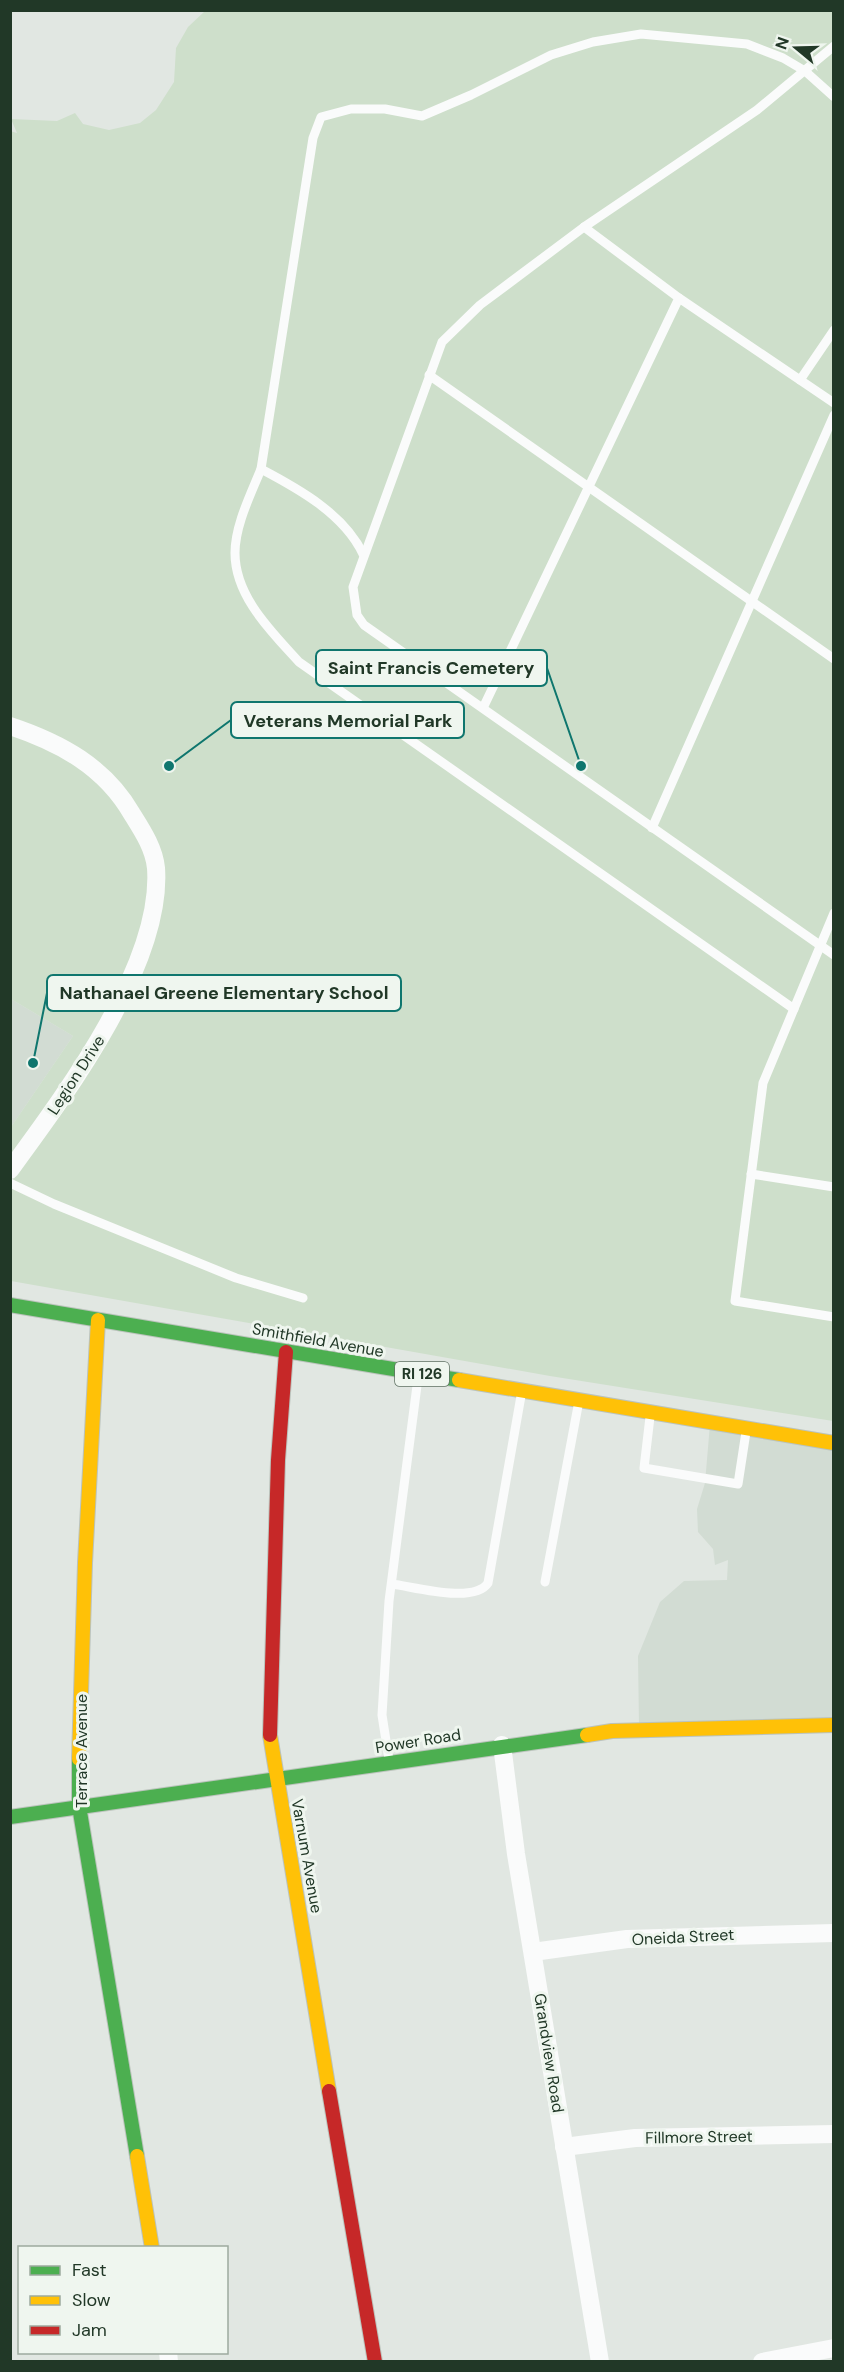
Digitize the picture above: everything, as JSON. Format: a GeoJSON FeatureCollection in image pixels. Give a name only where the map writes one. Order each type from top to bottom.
{"type":"FeatureCollection","features":[{"type":"Feature","properties":{"kind":"street","name":"Legion Drive"},"geometry":{"type":"LineString","coordinates":[[10,726],[65,748],[108,780],[128,807],[151,850],[156,866],[150,926],[110,1021],[60,1102],[10,1170]]}},
{"type":"Feature","properties":{"kind":"street","name":"Smithfield Avenue"},"geometry":{"type":"LineString","coordinates":[[10,1305],[834,1443]]}},
{"type":"Feature","properties":{"kind":"street","name":"Terrace Avenue"},"geometry":{"type":"LineString","coordinates":[[98,1320],[85,1579],[79,1806],[152,2246]]}},
{"type":"Feature","properties":{"kind":"street","name":"Varnum Avenue"},"geometry":{"type":"LineString","coordinates":[[286,1352],[278,1460],[269,1712],[271,1747],[375,2361]]}},
{"type":"Feature","properties":{"kind":"street","name":"Power Road"},"geometry":{"type":"LineString","coordinates":[[10,1817],[502,1745],[643,1729],[834,1725]]}},
{"type":"Feature","properties":{"kind":"street","name":"Grandview Road"},"geometry":{"type":"LineString","coordinates":[[502,1745],[564,2147],[600,2361]]}},
{"type":"Feature","properties":{"kind":"street","name":"Oneida Street"},"geometry":{"type":"LineString","coordinates":[[533,1952],[627,1939],[834,1934]]}},
{"type":"Feature","properties":{"kind":"street","name":"Fillmore Street"},"geometry":{"type":"LineString","coordinates":[[564,2147],[635,2138],[834,2134]]}},
{"type":"Feature","properties":{"kind":"street"},"geometry":{"type":"LineString","coordinates":[[762,2361],[834,2348]]}},
{"type":"Feature","properties":{"kind":"lane"},"geometry":{"type":"LineString","coordinates":[[794,1009],[299,662],[273,633],[244,594],[235,553],[243,516],[261,469],[313,138],[321,117],[351,109],[385,110],[422,116],[471,95],[551,55],[593,42],[641,34],[747,44],[805,71],[834,97]]}},
{"type":"Feature","properties":{"kind":"lane"},"geometry":{"type":"LineString","coordinates":[[834,46],[721,135],[584,227],[467,317],[442,342],[363,554],[353,587],[357,615],[364,625],[834,955]]}},
{"type":"Feature","properties":{"kind":"lane"},"geometry":{"type":"LineString","coordinates":[[584,227],[679,298],[834,403]]}},
{"type":"Feature","properties":{"kind":"lane"},"geometry":{"type":"LineString","coordinates":[[483,708],[587,486],[679,298]]}},
{"type":"Feature","properties":{"kind":"lane"},"geometry":{"type":"LineString","coordinates":[[800,380],[834,330]]}},
{"type":"Feature","properties":{"kind":"lane"},"geometry":{"type":"LineString","coordinates":[[429,375],[834,659]]}},
{"type":"Feature","properties":{"kind":"lane"},"geometry":{"type":"LineString","coordinates":[[652,828],[834,415]]}},
{"type":"Feature","properties":{"kind":"lane"},"geometry":{"type":"LineString","coordinates":[[261,469],[287,483],[330,513],[354,534],[363,554]]}},
{"type":"Feature","properties":{"kind":"lane"},"geometry":{"type":"LineString","coordinates":[[834,914],[763,1083],[735,1301],[834,1317]]}},
{"type":"Feature","properties":{"kind":"lane"},"geometry":{"type":"LineString","coordinates":[[750,1174],[834,1187]]}},
{"type":"Feature","properties":{"kind":"lane"},"geometry":{"type":"LineString","coordinates":[[10,1183],[54,1204],[236,1278],[303,1299]]}},
{"type":"Feature","properties":{"kind":"lane"},"geometry":{"type":"LineString","coordinates":[[389,1762],[382,1715],[392,1584],[419,1374]]}},
{"type":"Feature","properties":{"kind":"lane"},"geometry":{"type":"LineString","coordinates":[[392,1584],[466,1595],[484,1588],[488,1583],[522,1391]]}},
{"type":"Feature","properties":{"kind":"lane"},"geometry":{"type":"LineString","coordinates":[[545,1581],[579,1400]]}},
{"type":"Feature","properties":{"kind":"lane"},"geometry":{"type":"LineString","coordinates":[[650,1412],[644,1468],[738,1484],[747,1428]]}},
{"type":"Feature","properties":{"kind":"shaded area"},"geometry":{"type":"Polygon","coordinates":[[[11,999],[73,1036],[11,1127],[11,999]]]}},
{"type":"Feature","properties":{"kind":"shaded area"},"geometry":{"type":"Polygon","coordinates":[[[710,1424],[833,1442],[833,1727],[639,1726],[638,1656],[660,1602],[684,1581],[727,1580],[728,1560],[715,1565],[713,1549],[698,1532],[697,1509],[705,1483],[710,1424]]]}},
{"type":"Feature","properties":{"kind":"green space"},"geometry":{"type":"Polygon","coordinates":[[[205,11],[833,11],[833,1421],[550,1376],[11,1281],[11,1127],[73,1036],[11,999],[10,131],[17,133],[11,119],[57,121],[75,113],[83,124],[109,130],[140,123],[156,110],[174,82],[176,48],[188,27],[205,11]]]}},
{"type":"Feature","properties":{"kind":"traffic: fast"},"geometry":{"type":"LineString","coordinates":[[10,1305],[459,1380]]}},
{"type":"Feature","properties":{"kind":"traffic: fast"},"geometry":{"type":"LineString","coordinates":[[10,1817],[587,1735]]}},
{"type":"Feature","properties":{"kind":"traffic: fast"},"geometry":{"type":"LineString","coordinates":[[79,1759],[79,1806],[137,2156]]}},
{"type":"Feature","properties":{"kind":"traffic: slow"},"geometry":{"type":"LineString","coordinates":[[79,1759],[85,1563],[98,1320]]}},
{"type":"Feature","properties":{"kind":"traffic: slow"},"geometry":{"type":"LineString","coordinates":[[459,1380],[834,1443]]}},
{"type":"Feature","properties":{"kind":"traffic: slow"},"geometry":{"type":"LineString","coordinates":[[587,1735],[612,1731],[834,1725]]}},
{"type":"Feature","properties":{"kind":"traffic: slow"},"geometry":{"type":"LineString","coordinates":[[270,1735],[329,2091]]}},
{"type":"Feature","properties":{"kind":"traffic: slow"},"geometry":{"type":"LineString","coordinates":[[137,2156],[152,2246]]}},
{"type":"Feature","properties":{"kind":"traffic: jam"},"geometry":{"type":"LineString","coordinates":[[270,1735],[278,1460],[286,1352]]}},
{"type":"Feature","properties":{"kind":"traffic: jam"},"geometry":{"type":"LineString","coordinates":[[329,2091],[375,2362]]}},
{"type":"Feature","properties":{"kind":"place","name":"Veterans Memorial Park"},"geometry":{"type":"Point","coordinates":[169,766]}},
{"type":"Feature","properties":{"kind":"place","name":"Saint Francis Cemetery"},"geometry":{"type":"Point","coordinates":[581,766]}},
{"type":"Feature","properties":{"kind":"place","name":"Nathanael Greene Elementary School"},"geometry":{"type":"Point","coordinates":[33,1063]}}]}
